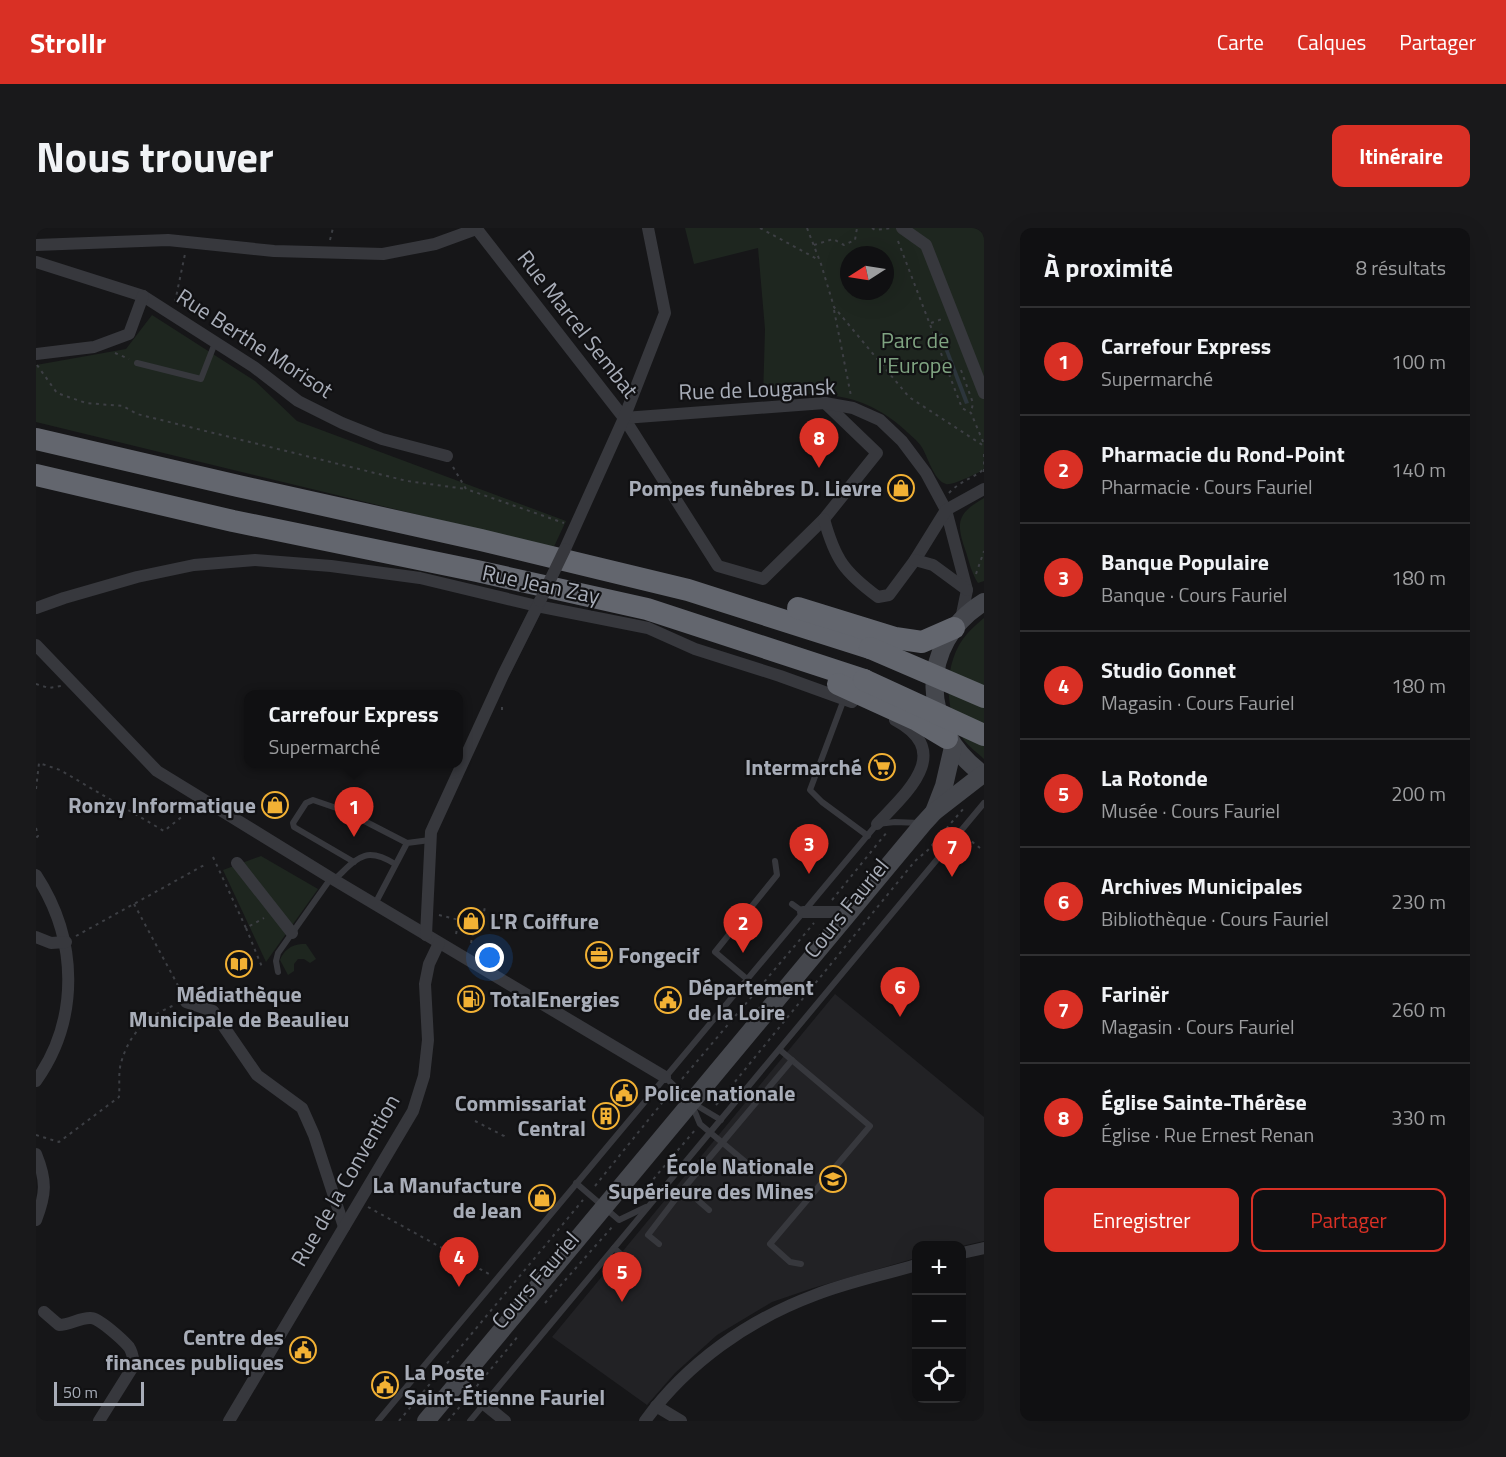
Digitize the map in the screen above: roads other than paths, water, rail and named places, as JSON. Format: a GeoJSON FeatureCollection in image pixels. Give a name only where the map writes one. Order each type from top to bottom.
{"type":"FeatureCollection","features":[{"type":"Feature","properties":{"kind":"highway"},"geometry":{"type":"LineString","coordinates":[[36,439],[481,540],[688,590],[870,648],[984,697]]}},
{"type":"Feature","properties":{"kind":"highway"},"geometry":{"type":"LineString","coordinates":[[36,475],[233,521],[477,571],[647,609],[864,680],[984,735]]}},
{"type":"Feature","properties":{"kind":"highway"},"geometry":{"type":"LineString","coordinates":[[688,590],[723,585],[895,638],[922,642],[958,624]]}},
{"type":"Feature","properties":{"kind":"highway"},"geometry":{"type":"LineString","coordinates":[[647,609],[705,638],[771,658],[830,680],[917,720],[950,742]]}},
{"type":"Feature","properties":{"kind":"main road"},"geometry":{"type":"LineString","coordinates":[[984,602],[958,624],[940,654],[934,682],[935,702],[950,742],[967,762],[984,774]]}},
{"type":"Feature","properties":{"kind":"main road","name":"Cours Fauriel"},"geometry":{"type":"LineString","coordinates":[[929,818],[944,786],[950,742]]}},
{"type":"Feature","properties":{"kind":"main road","name":"Cours Fauriel"},"geometry":{"type":"LineString","coordinates":[[426,1421],[929,818],[984,774]]}},
{"type":"Feature","properties":{"kind":"street"},"geometry":{"type":"LineString","coordinates":[[36,245],[168,240],[274,251],[383,254],[435,244],[476,228]]}},
{"type":"Feature","properties":{"kind":"street","name":"Rue Marcel Sembat"},"geometry":{"type":"LineString","coordinates":[[476,228],[624,418],[718,566],[763,579],[824,519]]}},
{"type":"Feature","properties":{"kind":"street"},"geometry":{"type":"LineString","coordinates":[[463,761],[575,527],[624,418],[665,313],[648,228]]}},
{"type":"Feature","properties":{"kind":"street"},"geometry":{"type":"LineString","coordinates":[[899,231],[926,245],[984,393]]}},
{"type":"Feature","properties":{"kind":"street"},"geometry":{"type":"LineString","coordinates":[[55,269],[53,259],[56,243]]}},
{"type":"Feature","properties":{"kind":"street","name":"Rue Berthe Morisot"},"geometry":{"type":"LineString","coordinates":[[36,261],[143,296],[254,367],[298,401],[342,423],[382,439],[447,456]]}},
{"type":"Feature","properties":{"kind":"street","name":"Rue Berthe Morisot"},"geometry":{"type":"LineString","coordinates":[[36,354],[98,345],[129,334],[143,296]]}},
{"type":"Feature","properties":{"kind":"street"},"geometry":{"type":"LineString","coordinates":[[825,403],[877,453],[824,519],[837,558],[848,572],[878,597],[889,595],[915,560],[944,506],[984,489]]}},
{"type":"Feature","properties":{"kind":"street","name":"Rue de Lougansk"},"geometry":{"type":"LineString","coordinates":[[624,418],[691,411],[825,403],[853,408],[880,420],[902,441],[926,473],[944,506],[967,590],[958,624]]}},
{"type":"Feature","properties":{"kind":"street","name":"Rue Jean Zay"},"geometry":{"type":"LineString","coordinates":[[36,608],[164,570],[255,560],[331,566],[399,575],[648,628],[696,650],[844,698],[906,726],[918,740],[925,758],[921,772],[877,824]]}},
{"type":"Feature","properties":{"kind":"street"},"geometry":{"type":"LineString","coordinates":[[915,560],[933,565],[967,590]]}},
{"type":"Feature","properties":{"kind":"street"},"geometry":{"type":"LineString","coordinates":[[36,645],[157,771],[332,879],[665,1077]]}},
{"type":"Feature","properties":{"kind":"street"},"geometry":{"type":"LineString","coordinates":[[426,935],[430,832],[460,768]]}},
{"type":"Feature","properties":{"kind":"street"},"geometry":{"type":"LineString","coordinates":[[237,863],[292,933]]}},
{"type":"Feature","properties":{"kind":"street"},"geometry":{"type":"LineString","coordinates":[[36,875],[43,886],[66,942],[70,982],[68,1005],[62,1029],[55,1048],[36,1082]]}},
{"type":"Feature","properties":{"kind":"street"},"geometry":{"type":"LineString","coordinates":[[803,912],[850,912]]}},
{"type":"Feature","properties":{"kind":"street"},"geometry":{"type":"LineString","coordinates":[[36,937],[51,943],[66,942]]}},
{"type":"Feature","properties":{"kind":"street","name":"Rue de la Convention"},"geometry":{"type":"LineString","coordinates":[[229,1421],[412,1111],[424,1076],[428,1040],[425,984],[429,964],[439,943]]}},
{"type":"Feature","properties":{"kind":"street"},"geometry":{"type":"LineString","coordinates":[[186,1002],[213,1011],[257,1076],[303,1108],[344,1227]]}},
{"type":"Feature","properties":{"kind":"street"},"geometry":{"type":"LineString","coordinates":[[36,1154],[42,1168],[45,1186],[36,1220]]}},
{"type":"Feature","properties":{"kind":"street"},"geometry":{"type":"LineString","coordinates":[[966,1252],[984,1248]]}},
{"type":"Feature","properties":{"kind":"street"},"geometry":{"type":"LineString","coordinates":[[645,1421],[665,1394],[718,1346],[777,1310],[818,1294],[912,1266]]}},
{"type":"Feature","properties":{"kind":"street"},"geometry":{"type":"LineString","coordinates":[[44,1312],[59,1325],[68,1325],[88,1317],[96,1319],[128,1347],[133,1355],[134,1365],[99,1421]]}},
{"type":"Feature","properties":{"kind":"street"},"geometry":{"type":"LineString","coordinates":[[484,1404],[505,1421]]}},
{"type":"Feature","properties":{"kind":"street"},"geometry":{"type":"LineString","coordinates":[[656,1406],[681,1421]]}},
{"type":"Feature","properties":{"kind":"lane"},"geometry":{"type":"LineString","coordinates":[[137,363],[201,379],[216,342]]}},
{"type":"Feature","properties":{"kind":"lane"},"geometry":{"type":"LineString","coordinates":[[844,698],[810,790],[822,802],[868,836]]}},
{"type":"Feature","properties":{"kind":"lane"},"geometry":{"type":"LineString","coordinates":[[354,862],[294,827],[293,823],[306,803],[313,800],[345,811],[407,843],[430,840]]}},
{"type":"Feature","properties":{"kind":"lane","name":"Cours Fauriel"},"geometry":{"type":"LineString","coordinates":[[470,1421],[984,803]]}},
{"type":"Feature","properties":{"kind":"lane"},"geometry":{"type":"LineString","coordinates":[[877,824],[929,818]]}},
{"type":"Feature","properties":{"kind":"lane","name":"Cours Fauriel"},"geometry":{"type":"LineString","coordinates":[[378,1421],[877,824]]}},
{"type":"Feature","properties":{"kind":"lane"},"geometry":{"type":"LineString","coordinates":[[375,904],[407,843]]}},
{"type":"Feature","properties":{"kind":"lane"},"geometry":{"type":"LineString","coordinates":[[278,972],[276,961],[278,953],[332,879],[362,856],[380,855],[395,864]]}},
{"type":"Feature","properties":{"kind":"lane"},"geometry":{"type":"LineString","coordinates":[[747,980],[715,952],[777,875],[775,861]]}},
{"type":"Feature","properties":{"kind":"lane"},"geometry":{"type":"LineString","coordinates":[[768,885],[775,890]]}},
{"type":"Feature","properties":{"kind":"lane"},"geometry":{"type":"LineString","coordinates":[[792,903],[803,912]]}},
{"type":"Feature","properties":{"kind":"lane"},"geometry":{"type":"LineString","coordinates":[[780,1050],[870,1126],[770,1244],[790,1262],[801,1264]]}},
{"type":"Feature","properties":{"kind":"lane"},"geometry":{"type":"LineString","coordinates":[[659,1244],[648,1235],[684,1188],[792,1060]]}},
{"type":"Feature","properties":{"kind":"lane"},"geometry":{"type":"LineString","coordinates":[[665,1077],[691,1102],[721,1120]]}},
{"type":"Feature","properties":{"kind":"lane"},"geometry":{"type":"LineString","coordinates":[[691,1102],[700,1124],[754,1169]]}},
{"type":"Feature","properties":{"kind":"lane"},"geometry":{"type":"LineString","coordinates":[[576,1183],[619,1220],[649,1206]]}},
{"type":"Feature","properties":{"kind":"lane"},"geometry":{"type":"LineString","coordinates":[[684,1188],[709,1210]]}},
{"type":"Feature","properties":{"kind":"lane"},"geometry":{"type":"LineString","coordinates":[[614,1248],[639,1270]]}},
{"type":"Feature","properties":{"kind":"place","name":"Église Sainte-Thérèse"},"geometry":{"type":"Point","coordinates":[819,468]}},
{"type":"Feature","properties":{"kind":"place","name":"Pompes funèbres D. Lievre"},"geometry":{"type":"Point","coordinates":[901,488]}},
{"type":"Feature","properties":{"kind":"place","name":"Intermarché"},"geometry":{"type":"Point","coordinates":[882,767]}},
{"type":"Feature","properties":{"kind":"place","name":"Ronzy Informatique"},"geometry":{"type":"Point","coordinates":[275,805]}},
{"type":"Feature","properties":{"kind":"place","name":"Carrefour Express"},"geometry":{"type":"Point","coordinates":[354,837]}},
{"type":"Feature","properties":{"kind":"place","name":"Banque Populaire"},"geometry":{"type":"Point","coordinates":[809,874]}},
{"type":"Feature","properties":{"kind":"place","name":"Farinër"},"geometry":{"type":"Point","coordinates":[952,877]}},
{"type":"Feature","properties":{"kind":"place","name":"L'R Coiffure"},"geometry":{"type":"Point","coordinates":[471,921]}},
{"type":"Feature","properties":{"kind":"place","name":"Pharmacie du Rond-Point"},"geometry":{"type":"Point","coordinates":[743,953]}},
{"type":"Feature","properties":{"kind":"place","name":"Fongecif"},"geometry":{"type":"Point","coordinates":[599,955]}},
{"type":"Feature","properties":{"kind":"place","name":"Médiathèque Municipale de Beaulieu"},"geometry":{"type":"Point","coordinates":[239,964]}},
{"type":"Feature","properties":{"kind":"place","name":"TotalEnergies"},"geometry":{"type":"Point","coordinates":[471,999]}},
{"type":"Feature","properties":{"kind":"place","name":"Département de la Loire"},"geometry":{"type":"Point","coordinates":[668,1000]}},
{"type":"Feature","properties":{"kind":"place","name":"Archives Municipales"},"geometry":{"type":"Point","coordinates":[900,1017]}},
{"type":"Feature","properties":{"kind":"place","name":"Police nationale"},"geometry":{"type":"Point","coordinates":[624,1093]}},
{"type":"Feature","properties":{"kind":"place","name":"Commissariat Central"},"geometry":{"type":"Point","coordinates":[606,1116]}},
{"type":"Feature","properties":{"kind":"place","name":"École Nationale Supérieure des Mines"},"geometry":{"type":"Point","coordinates":[833,1179]}},
{"type":"Feature","properties":{"kind":"place","name":"La Manufacture de Jean"},"geometry":{"type":"Point","coordinates":[542,1198]}},
{"type":"Feature","properties":{"kind":"place","name":"Studio Gonnet"},"geometry":{"type":"Point","coordinates":[459,1287]}},
{"type":"Feature","properties":{"kind":"place","name":"La Rotonde"},"geometry":{"type":"Point","coordinates":[622,1302]}},
{"type":"Feature","properties":{"kind":"place","name":"Centre des finances publiques"},"geometry":{"type":"Point","coordinates":[303,1350]}},
{"type":"Feature","properties":{"kind":"place","name":"La Poste Saint-Étienne Fauriel"},"geometry":{"type":"Point","coordinates":[385,1385]}},
{"type":"Feature","properties":{"kind":"park label","name":"Parc de l'Europe"},"geometry":{"type":"Point","coordinates":[915,352]}}]}
